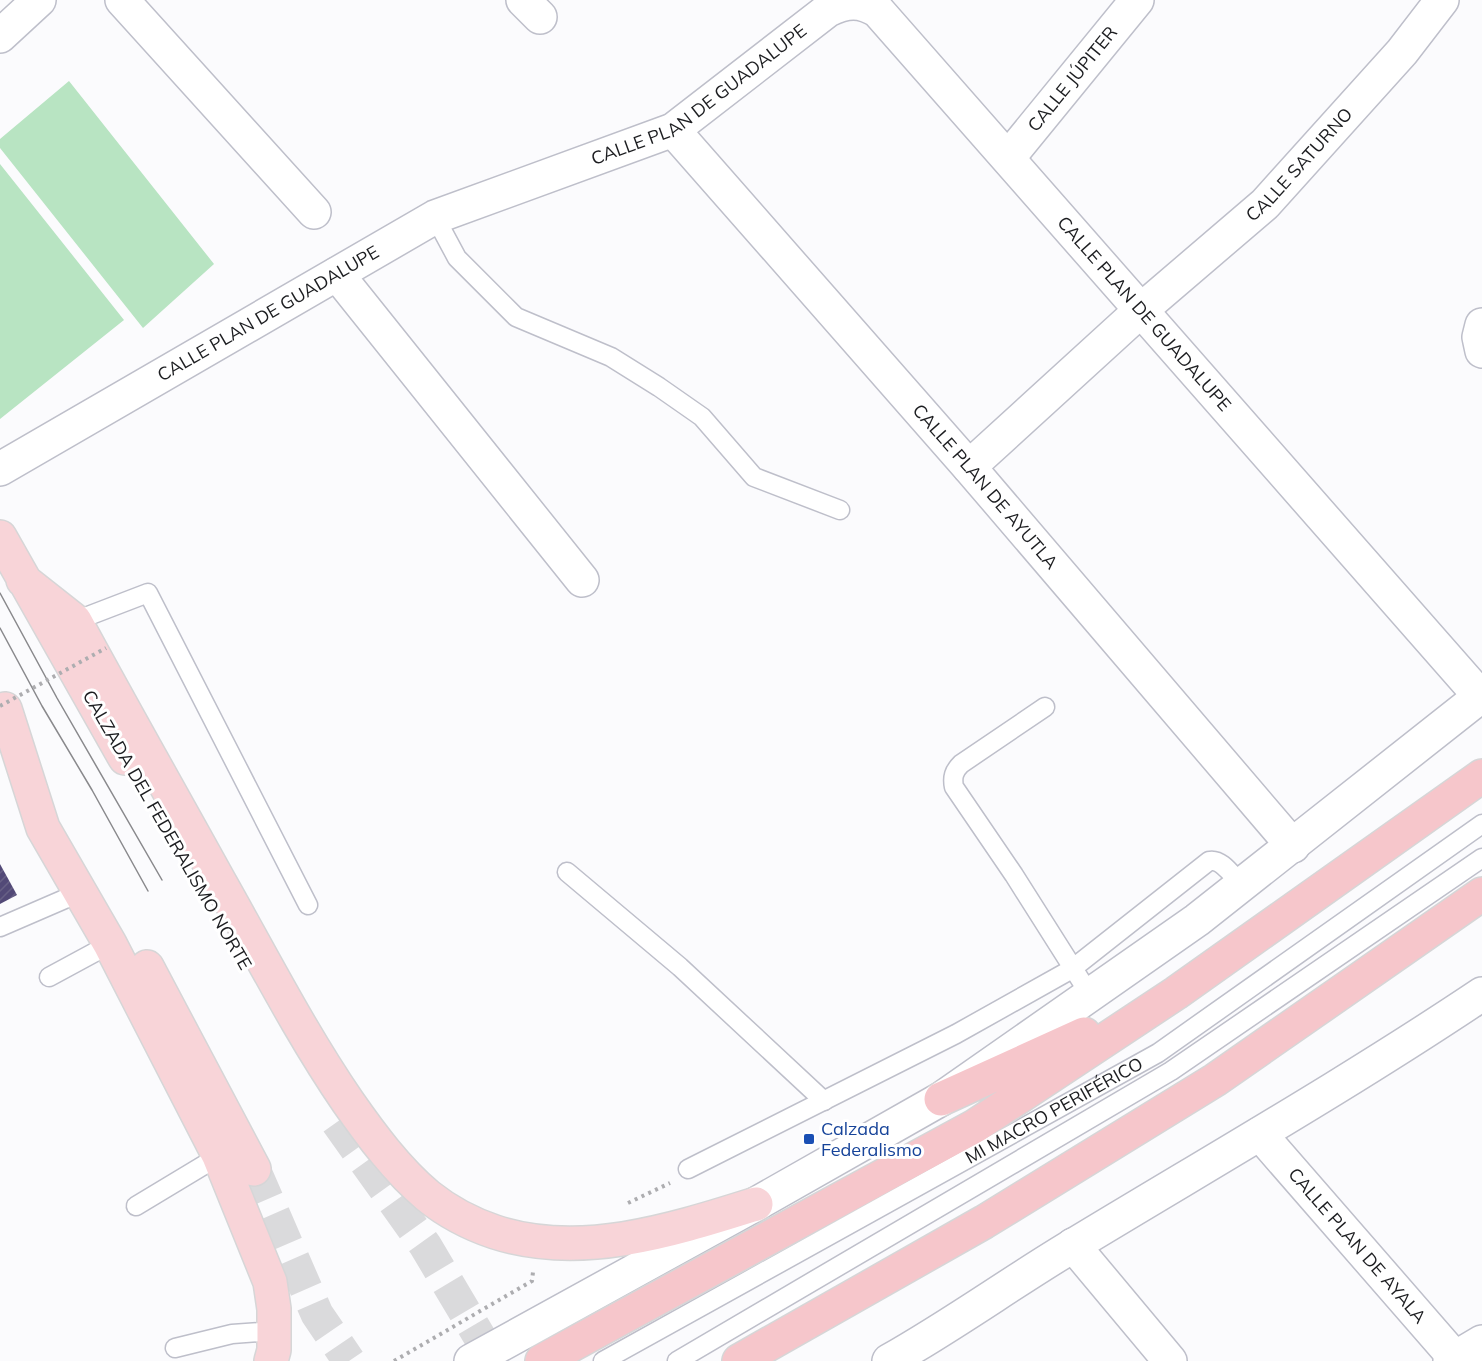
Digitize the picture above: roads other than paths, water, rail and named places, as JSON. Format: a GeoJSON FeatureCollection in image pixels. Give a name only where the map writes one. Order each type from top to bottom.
{"type":"FeatureCollection","features":[{"type":"Feature","properties":{"kind":"highway"},"geometry":{"type":"LineString","coordinates":[[542,1361],[975,1126],[1176,993],[1482,776]]}},
{"type":"Feature","properties":{"kind":"highway"},"geometry":{"type":"LineString","coordinates":[[739,1361],[984,1222],[1215,1080],[1482,894]]}},
{"type":"Feature","properties":{"kind":"highway"},"geometry":{"type":"LineString","coordinates":[[941,1099],[1176,993]]}},
{"type":"Feature","properties":{"kind":"main road","name":"CALZADA DEL FEDERALISMO NORTE"},"geometry":{"type":"LineString","coordinates":[[0,537],[337,1122]]}},
{"type":"Feature","properties":{"kind":"main road"},"geometry":{"type":"LineString","coordinates":[[23,580],[75,621],[320,1061],[382,1148],[428,1195],[451,1212],[473,1224],[496,1232],[536,1241],[568,1243],[605,1241],[642,1235],[756,1204]]}},
{"type":"Feature","properties":{"kind":"main road"},"geometry":{"type":"LineString","coordinates":[[2,705],[43,828],[110,944],[219,1156],[270,1282],[274,1309],[272,1346]]}},
{"type":"Feature","properties":{"kind":"main road"},"geometry":{"type":"LineString","coordinates":[[2,705],[142,957],[254,1169]]}},
{"type":"Feature","properties":{"kind":"street"},"geometry":{"type":"LineString","coordinates":[[0,36],[39,0]]}},
{"type":"Feature","properties":{"kind":"street"},"geometry":{"type":"LineString","coordinates":[[122,0],[314,212]]}},
{"type":"Feature","properties":{"kind":"street","name":"CALLE JÚPITER"},"geometry":{"type":"LineString","coordinates":[[1008,158],[1137,0]]}},
{"type":"Feature","properties":{"kind":"street","name":"CALLE SATURNO"},"geometry":{"type":"LineString","coordinates":[[969,467],[1140,311],[1264,204],[1402,52],[1442,0]]}},
{"type":"Feature","properties":{"kind":"street","name":"CALLE PLAN DE GUADALUPE"},"geometry":{"type":"LineString","coordinates":[[0,469],[435,217],[673,130],[828,10],[854,2],[866,4],[878,11],[1140,311],[1481,695]]}},
{"type":"Feature","properties":{"kind":"street","name":"CALLE PLAN DE AYUTLA"},"geometry":{"type":"LineString","coordinates":[[673,130],[969,467],[1293,846]]}},
{"type":"Feature","properties":{"kind":"street"},"geometry":{"type":"LineString","coordinates":[[337,274],[582,580]]}},
{"type":"Feature","properties":{"kind":"street"},"geometry":{"type":"LineString","coordinates":[[1482,325],[1479,337],[1482,351]]}},
{"type":"Feature","properties":{"kind":"street"},"geometry":{"type":"LineString","coordinates":[[471,1361],[941,1099],[1081,982],[1197,920],[1481,695]]}},
{"type":"Feature","properties":{"kind":"street"},"geometry":{"type":"LineString","coordinates":[[889,1361],[940,1332],[1073,1245],[1396,1052],[1482,994]]}},
{"type":"Feature","properties":{"kind":"street","name":"CALLE PLAN DE AYALA"},"geometry":{"type":"LineString","coordinates":[[1260,1134],[1469,1351]]}},
{"type":"Feature","properties":{"kind":"street"},"geometry":{"type":"LineString","coordinates":[[1073,1245],[1170,1361]]}},
{"type":"Feature","properties":{"kind":"lane"},"geometry":{"type":"LineString","coordinates":[[435,217],[457,258],[516,317],[611,357],[659,387],[702,417],[754,477],[840,510]]}},
{"type":"Feature","properties":{"kind":"lane"},"geometry":{"type":"LineString","coordinates":[[75,621],[148,593],[308,904]]}},
{"type":"Feature","properties":{"kind":"lane"},"geometry":{"type":"LineString","coordinates":[[688,1169],[956,1034],[1081,982],[1014,875],[954,787],[953,781],[953,775],[961,764],[1045,707]]}},
{"type":"Feature","properties":{"kind":"lane","name":"MI MACRO PERIFÉRICO"},"geometry":{"type":"LineString","coordinates":[[603,1361],[1158,1053],[1482,824]]}},
{"type":"Feature","properties":{"kind":"lane","name":"MI MACRO PERIFÉRICO"},"geometry":{"type":"LineString","coordinates":[[677,1361],[1171,1071],[1482,858]]}},
{"type":"Feature","properties":{"kind":"lane"},"geometry":{"type":"LineString","coordinates":[[567,872],[680,967],[824,1101]]}},
{"type":"Feature","properties":{"kind":"lane"},"geometry":{"type":"LineString","coordinates":[[0,927],[81,892]]}},
{"type":"Feature","properties":{"kind":"lane"},"geometry":{"type":"LineString","coordinates":[[49,977],[110,944]]}},
{"type":"Feature","properties":{"kind":"lane"},"geometry":{"type":"LineString","coordinates":[[136,1206],[219,1156]]}},
{"type":"Feature","properties":{"kind":"lane"},"geometry":{"type":"LineString","coordinates":[[175,1348],[232,1334],[272,1346]]}},
{"type":"Feature","properties":{"kind":"tunnel"},"geometry":{"type":"LineString","coordinates":[[337,1122],[425,1245],[494,1361]]}},
{"type":"Feature","properties":{"kind":"tunnel"},"geometry":{"type":"LineString","coordinates":[[254,1169],[317,1314],[349,1361]]}},
{"type":"Feature","properties":{"kind":"tram line"},"geometry":{"type":"LineString","coordinates":[[0,593],[57,698],[162,880]]}},
{"type":"Feature","properties":{"kind":"tram line"},"geometry":{"type":"LineString","coordinates":[[0,628],[148,891]]}},
{"type":"Feature","properties":{"kind":"place","name":"Calzada Federalismo"},"geometry":{"type":"Point","coordinates":[809,1139]}}]}
